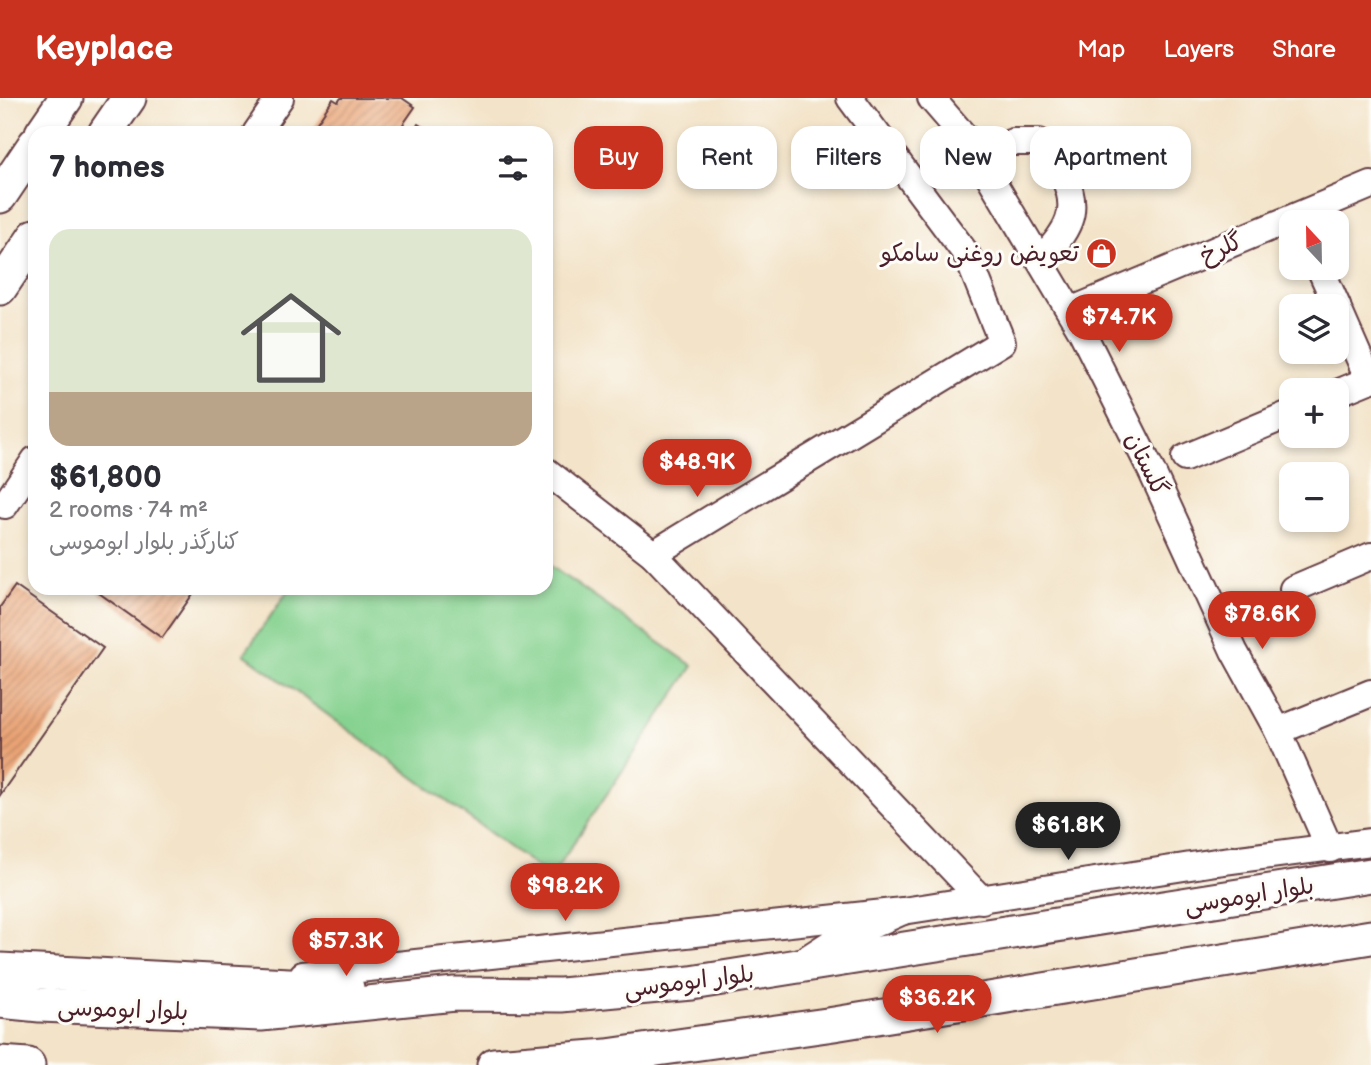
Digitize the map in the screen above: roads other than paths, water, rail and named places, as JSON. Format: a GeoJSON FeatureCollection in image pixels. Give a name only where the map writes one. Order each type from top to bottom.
{"type":"FeatureCollection","features":[{"type":"Feature","properties":{"kind":"main road"},"geometry":{"type":"LineString","coordinates":[[47,126],[66,98]]}},
{"type":"Feature","properties":{"kind":"main road"},"geometry":{"type":"LineString","coordinates":[[110,126],[129,98]]}},
{"type":"Feature","properties":{"kind":"main road"},"geometry":{"type":"LineString","coordinates":[[0,195],[28,154]]}},
{"type":"Feature","properties":{"kind":"main road"},"geometry":{"type":"LineString","coordinates":[[0,288],[28,246]]}},
{"type":"Feature","properties":{"kind":"main road","name":"بلوار ابوموسی"},"geometry":{"type":"LineString","coordinates":[[0,1001],[261,1014],[455,994],[561,995],[691,983],[1371,875]]}},
{"type":"Feature","properties":{"kind":"main road"},"geometry":{"type":"LineString","coordinates":[[494,1065],[607,1056],[834,1024],[1371,937]]}},
{"type":"Feature","properties":{"kind":"main road"},"geometry":{"type":"LineString","coordinates":[[0,970],[455,994]]}},
{"type":"Feature","properties":{"kind":"main road"},"geometry":{"type":"LineString","coordinates":[[0,1063],[28,1065]]}},
{"type":"Feature","properties":{"kind":"street"},"geometry":{"type":"LineString","coordinates":[[261,126],[280,98]]}},
{"type":"Feature","properties":{"kind":"street"},"geometry":{"type":"LineString","coordinates":[[653,554],[1002,342],[967,255],[850,98]]}},
{"type":"Feature","properties":{"kind":"street","name":"گلستان"},"geometry":{"type":"LineString","coordinates":[[931,98],[955,126]]}},
{"type":"Feature","properties":{"kind":"street"},"geometry":{"type":"LineString","coordinates":[[1016,142],[1040,142],[1053,153],[1070,189],[1071,216],[1062,235],[1041,260]]}},
{"type":"Feature","properties":{"kind":"street","name":"گلرخ"},"geometry":{"type":"LineString","coordinates":[[1318,210],[1371,185]]}},
{"type":"Feature","properties":{"kind":"street","name":"گلستان"},"geometry":{"type":"LineString","coordinates":[[997,189],[1070,311],[1152,472],[1234,651],[1278,731],[1329,849]]}},
{"type":"Feature","properties":{"kind":"street","name":"گلرخ"},"geometry":{"type":"LineString","coordinates":[[1070,311],[1279,227]]}},
{"type":"Feature","properties":{"kind":"street"},"geometry":{"type":"LineString","coordinates":[[1349,333],[1370,379],[1349,388]]}},
{"type":"Feature","properties":{"kind":"street"},"geometry":{"type":"LineString","coordinates":[[1185,458],[1279,418]]}},
{"type":"Feature","properties":{"kind":"street"},"geometry":{"type":"LineString","coordinates":[[5,505],[28,470]]}},
{"type":"Feature","properties":{"kind":"street"},"geometry":{"type":"LineString","coordinates":[[553,476],[653,554],[982,900]]}},
{"type":"Feature","properties":{"kind":"street"},"geometry":{"type":"LineString","coordinates":[[1293,589],[1371,556]]}},
{"type":"Feature","properties":{"kind":"street"},"geometry":{"type":"LineString","coordinates":[[1278,731],[1371,693]]}},
{"type":"Feature","properties":{"kind":"street"},"geometry":{"type":"LineString","coordinates":[[231,982],[903,911],[1216,862],[1371,842]]}},
{"type":"Feature","properties":{"kind":"street"},"geometry":{"type":"LineString","coordinates":[[794,967],[833,942],[903,911]]}},
{"type":"Feature","properties":{"kind":"place","name":"تعویض روغنی سامکو"},"geometry":{"type":"Point","coordinates":[1102,253]}}]}
